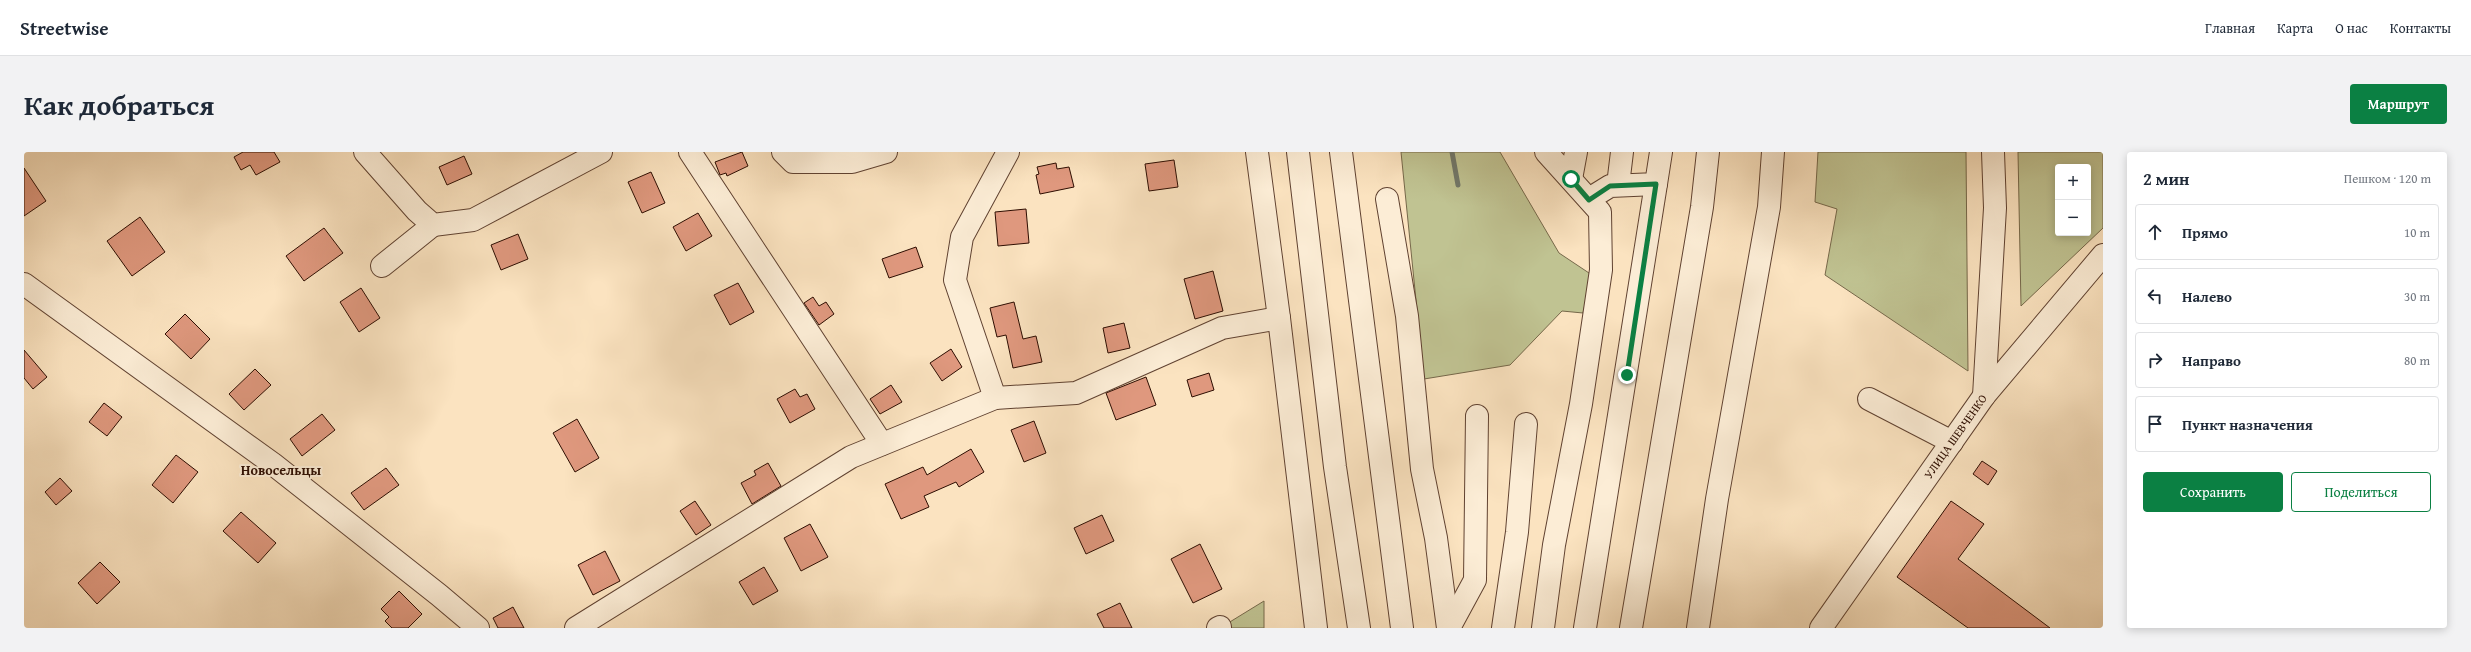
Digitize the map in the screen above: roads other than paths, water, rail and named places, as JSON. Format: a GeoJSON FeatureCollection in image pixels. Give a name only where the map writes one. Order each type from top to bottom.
{"type":"FeatureCollection","features":[{"type":"Feature","properties":{"kind":"street"},"geometry":{"type":"LineString","coordinates":[[366,152],[417,211],[433,225]]}},
{"type":"Feature","properties":{"kind":"street"},"geometry":{"type":"LineString","coordinates":[[382,266],[433,225],[473,220],[602,152]]}},
{"type":"Feature","properties":{"kind":"street"},"geometry":{"type":"LineString","coordinates":[[690,152],[882,444]]}},
{"type":"Feature","properties":{"kind":"street"},"geometry":{"type":"LineString","coordinates":[[783,152],[793,162],[852,162],[886,152]]}},
{"type":"Feature","properties":{"kind":"street"},"geometry":{"type":"LineString","coordinates":[[995,398],[955,280],[962,237],[1008,152]]}},
{"type":"Feature","properties":{"kind":"street"},"geometry":{"type":"LineString","coordinates":[[1257,152],[1316,628]]}},
{"type":"Feature","properties":{"kind":"street"},"geometry":{"type":"LineString","coordinates":[[1298,152],[1335,467],[1359,628]]}},
{"type":"Feature","properties":{"kind":"street"},"geometry":{"type":"LineString","coordinates":[[1341,152],[1402,628]]}},
{"type":"Feature","properties":{"kind":"street"},"geometry":{"type":"LineString","coordinates":[[1543,628],[1554,545],[1581,404],[1601,270],[1600,212],[1546,152]]}},
{"type":"Feature","properties":{"kind":"street"},"geometry":{"type":"LineString","coordinates":[[1571,179],[1576,152]]}},
{"type":"Feature","properties":{"kind":"street"},"geometry":{"type":"LineString","coordinates":[[1618,185],[1622,152]]}},
{"type":"Feature","properties":{"kind":"street"},"geometry":{"type":"LineString","coordinates":[[1585,628],[1661,152]]}},
{"type":"Feature","properties":{"kind":"street"},"geometry":{"type":"LineString","coordinates":[[1631,628],[1702,207],[1708,152]]}},
{"type":"Feature","properties":{"kind":"street"},"geometry":{"type":"LineString","coordinates":[[1698,628],[1717,499],[1769,207],[1773,152]]}},
{"type":"Feature","properties":{"kind":"street"},"geometry":{"type":"LineString","coordinates":[[1984,396],[1995,208],[1993,152]]}},
{"type":"Feature","properties":{"kind":"street"},"geometry":{"type":"LineString","coordinates":[[1589,200],[1610,186],[1656,184]]}},
{"type":"Feature","properties":{"kind":"street"},"geometry":{"type":"LineString","coordinates":[[1387,199],[1407,316],[1422,469],[1436,538],[1449,628]]}},
{"type":"Feature","properties":{"kind":"street","name":"УЛИЦА ШЕВЧЕНКО"},"geometry":{"type":"LineString","coordinates":[[1821,628],[1984,396],[2103,255]]}},
{"type":"Feature","properties":{"kind":"street"},"geometry":{"type":"LineString","coordinates":[[24,284],[277,467],[439,594],[478,628]]}},
{"type":"Feature","properties":{"kind":"street"},"geometry":{"type":"LineString","coordinates":[[576,628],[851,457],[995,398],[1076,393],[1222,328],[1278,318]]}},
{"type":"Feature","properties":{"kind":"street"},"geometry":{"type":"LineString","coordinates":[[1870,399],[1952,442]]}},
{"type":"Feature","properties":{"kind":"street"},"geometry":{"type":"LineString","coordinates":[[1449,628],[1475,580],[1477,416]]}},
{"type":"Feature","properties":{"kind":"street"},"geometry":{"type":"LineString","coordinates":[[1503,628],[1518,532],[1526,424]]}},
{"type":"Feature","properties":{"kind":"waterway"},"geometry":{"type":"LineString","coordinates":[[1452,152],[1458,185]]}},
{"type":"Feature","properties":{"kind":"district","name":"Новосельцы"},"geometry":{"type":"Point","coordinates":[281,470]}}]}
